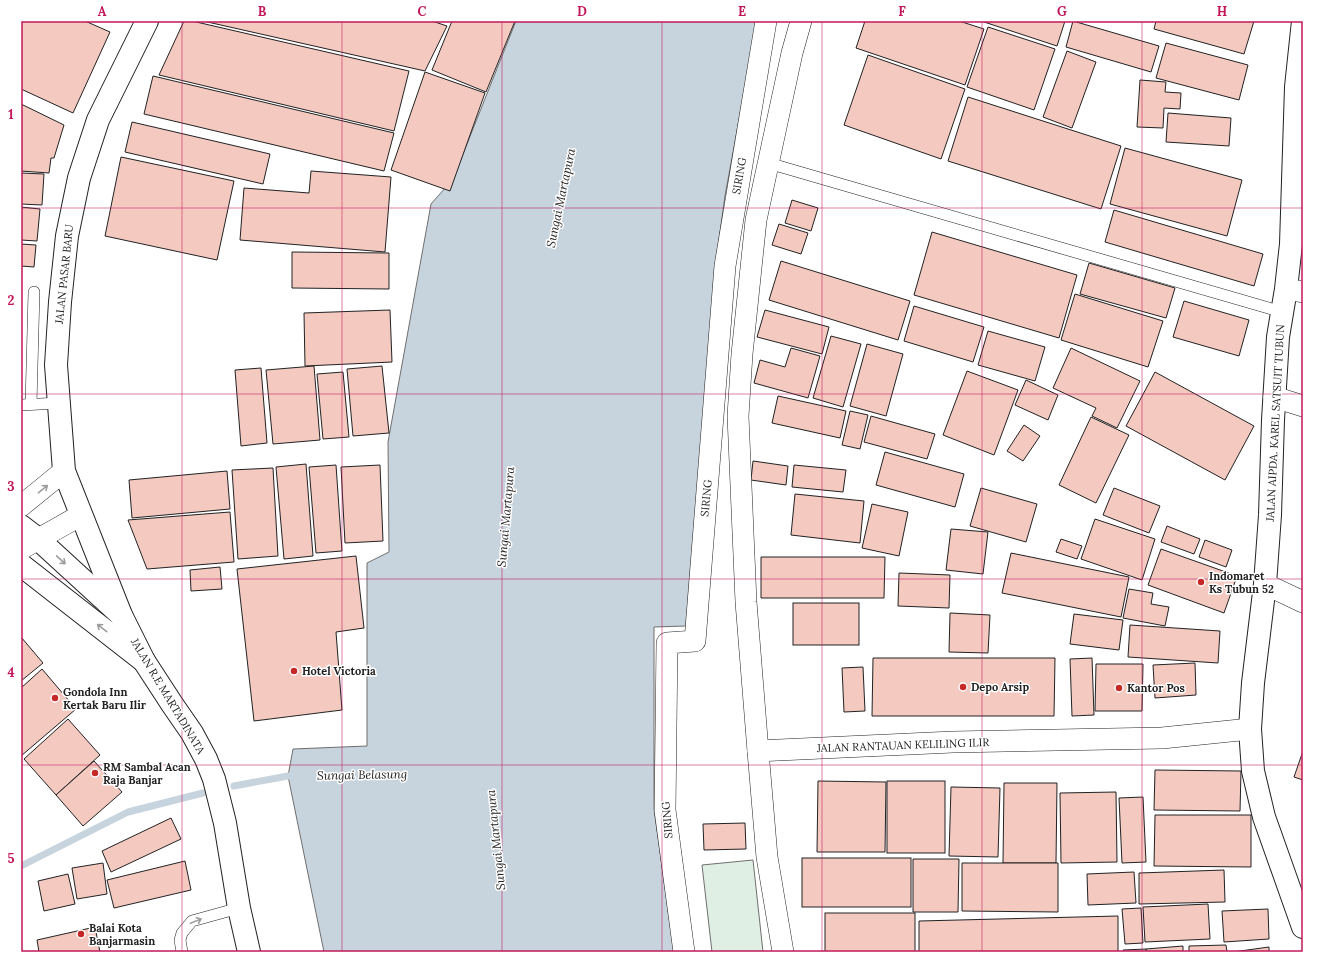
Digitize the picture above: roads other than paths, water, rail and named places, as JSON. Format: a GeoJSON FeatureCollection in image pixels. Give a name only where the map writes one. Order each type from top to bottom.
{"type":"FeatureCollection","features":[{"type":"Feature","properties":{"kind":"main road","name":"JALAN PASAR BARU"},"geometry":{"type":"LineString","coordinates":[[64,471],[56,364],[60,302],[67,236],[79,178],[98,120],[147,21]]}},
{"type":"Feature","properties":{"kind":"main road","name":"JALAN AIPDA. KAREL SATSUIT TUBUN"},"geometry":{"type":"LineString","coordinates":[[1303,21],[1301,67],[1296,86],[1291,244],[1294,291],[1282,312],[1278,337],[1274,397],[1270,515],[1265,584],[1253,683],[1250,729],[1253,771],[1264,817],[1303,927]]}},
{"type":"Feature","properties":{"kind":"main road","name":"JALAN R.E MARTADINATA"},"geometry":{"type":"LineString","coordinates":[[64,471],[121,616],[144,661],[192,732],[206,759],[225,823],[239,908],[249,952]]}},
{"type":"Feature","properties":{"kind":"main road"},"geometry":{"type":"LineString","coordinates":[[27,538],[121,616]]}},
{"type":"Feature","properties":{"kind":"main road"},"geometry":{"type":"LineString","coordinates":[[21,565],[144,661]]}},
{"type":"Feature","properties":{"kind":"street","name":"SIRING"},"geometry":{"type":"LineString","coordinates":[[684,952],[665,810],[667,643],[695,641],[725,266],[766,21]]}},
{"type":"Feature","properties":{"kind":"street"},"geometry":{"type":"LineString","coordinates":[[783,952],[767,857],[758,751],[746,602],[738,416],[742,354],[756,220],[792,53],[801,21]]}},
{"type":"Feature","properties":{"kind":"street"},"geometry":{"type":"LineString","coordinates":[[1274,397],[1303,406]]}},
{"type":"Feature","properties":{"kind":"street"},"geometry":{"type":"LineString","coordinates":[[21,506],[64,471]]}},
{"type":"Feature","properties":{"kind":"street"},"geometry":{"type":"LineString","coordinates":[[27,538],[81,514]]}},
{"type":"Feature","properties":{"kind":"street"},"geometry":{"type":"LineString","coordinates":[[1265,584],[1303,602]]}},
{"type":"Feature","properties":{"kind":"street","name":"JALAN RANTAUAN KELILING ILIR"},"geometry":{"type":"LineString","coordinates":[[758,751],[953,742],[1162,738],[1250,729]]}},
{"type":"Feature","properties":{"kind":"lane"},"geometry":{"type":"LineString","coordinates":[[768,163],[1282,312]]}},
{"type":"Feature","properties":{"kind":"lane"},"geometry":{"type":"LineString","coordinates":[[34,292],[26,405],[59,403]]}},
{"type":"Feature","properties":{"kind":"lane"},"geometry":{"type":"LineString","coordinates":[[182,952],[180,940],[182,933],[192,921],[239,908]]}},
{"type":"Feature","properties":{"kind":"water","name":"Sungai Martapura"},"geometry":{"type":"Polygon","coordinates":[[[516,21],[757,21],[725,196],[716,261],[686,626],[654,627],[654,809],[674,952],[324,952],[288,776],[293,749],[367,746],[367,563],[389,552],[388,442],[431,204],[453,179],[516,21]]]}},
{"type":"Feature","properties":{"kind":"waterway","name":"Sungai Belasung"},"geometry":{"type":"LineString","coordinates":[[234,786],[288,776],[297,776]]}},
{"type":"Feature","properties":{"kind":"waterway","name":"Sungai Belasung"},"geometry":{"type":"LineString","coordinates":[[21,866],[128,812],[203,793]]}},
{"type":"Feature","properties":{"kind":"place","name":"Indomaret Ks Tubun 52"},"geometry":{"type":"Point","coordinates":[1201,582]}},
{"type":"Feature","properties":{"kind":"place","name":"Hotel Victoria"},"geometry":{"type":"Point","coordinates":[294,671]}},
{"type":"Feature","properties":{"kind":"place","name":"Depo Arsip"},"geometry":{"type":"Point","coordinates":[963,687]}},
{"type":"Feature","properties":{"kind":"place","name":"Kantor Pos"},"geometry":{"type":"Point","coordinates":[1119,688]}},
{"type":"Feature","properties":{"kind":"place","name":"Gondola Inn Kertak Baru Ilir"},"geometry":{"type":"Point","coordinates":[55,698]}},
{"type":"Feature","properties":{"kind":"place","name":"RM Sambal Acan Raja Banjar"},"geometry":{"type":"Point","coordinates":[95,773]}},
{"type":"Feature","properties":{"kind":"place","name":"Balai Kota Banjarmasin"},"geometry":{"type":"Point","coordinates":[81,934]}}]}
